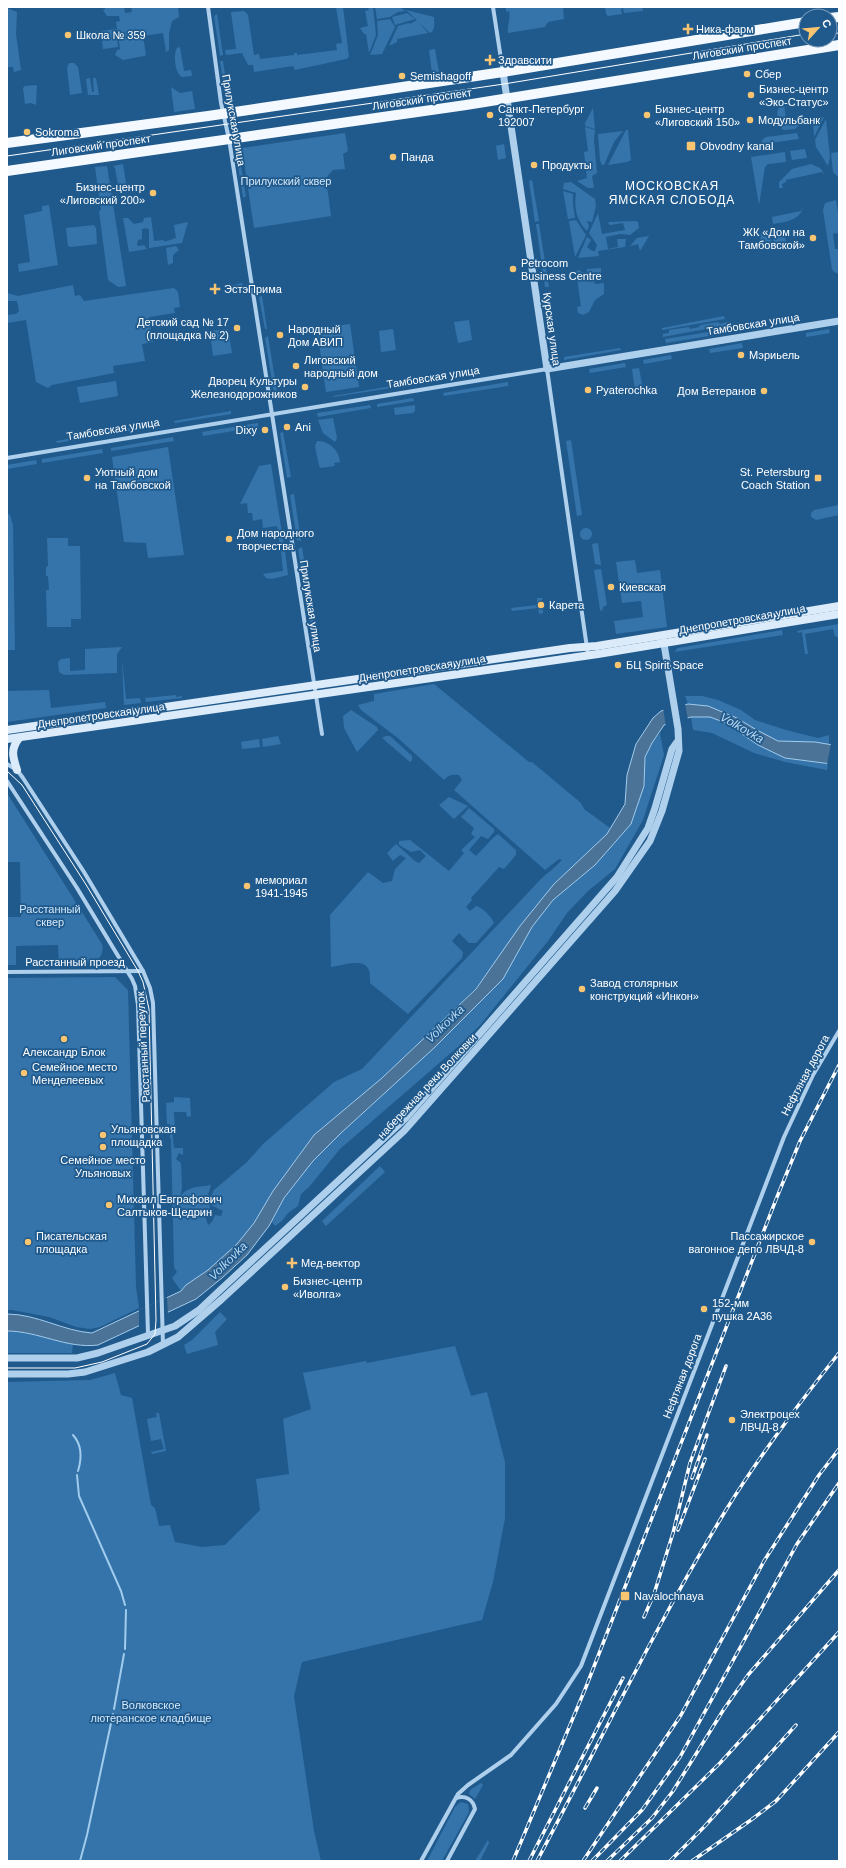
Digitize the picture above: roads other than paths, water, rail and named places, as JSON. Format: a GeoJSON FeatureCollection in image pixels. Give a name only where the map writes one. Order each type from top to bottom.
{"type":"FeatureCollection","features":[{"type":"Feature","properties":{"kind":"main road","name":"Лиговский проспект"},"geometry":{"type":"LineString","coordinates":[[7,143],[224,114],[503,72],[798,23]]}},
{"type":"Feature","properties":{"kind":"main road","name":"Лиговский проспект"},"geometry":{"type":"LineString","coordinates":[[7,171],[506,98],[839,45]]}},
{"type":"Feature","properties":{"kind":"main road","name":"Днепропетровская улица"},"geometry":{"type":"LineString","coordinates":[[663,640],[839,606]]}},
{"type":"Feature","properties":{"kind":"main road","name":"Днепропетровская улица"},"geometry":{"type":"LineString","coordinates":[[7,739],[315,691],[839,614]]}},
{"type":"Feature","properties":{"kind":"main road","name":"Днепропетровская улица"},"geometry":{"type":"LineString","coordinates":[[7,730],[315,691]]}},
{"type":"Feature","properties":{"kind":"main road"},"geometry":{"type":"LineString","coordinates":[[17,770],[12,755],[13,747],[19,738]]}},
{"type":"Feature","properties":{"kind":"street","name":"Прилукская улица"},"geometry":{"type":"LineString","coordinates":[[208,7],[322,734]]}},
{"type":"Feature","properties":{"kind":"street","name":"Курская улица"},"geometry":{"type":"LineString","coordinates":[[493,7],[587,651]]}},
{"type":"Feature","properties":{"kind":"street","name":"Тамбовская улица"},"geometry":{"type":"LineString","coordinates":[[7,458],[839,321]]}},
{"type":"Feature","properties":{"kind":"street","name":"набережная реки Волковки"},"geometry":{"type":"LineString","coordinates":[[7,1374],[68,1374],[99,1369],[162,1345],[178,1337],[198,1321],[404,1131],[615,891],[644,851],[659,822],[679,751],[677,742],[678,729],[663,640]]}},
{"type":"Feature","properties":{"kind":"street","name":"набережная реки Волковки"},"geometry":{"type":"LineString","coordinates":[[7,1358],[69,1358],[86,1356],[175,1326],[204,1305],[397,1127],[603,894],[625,866],[650,824],[672,749],[677,742]]}},
{"type":"Feature","properties":{"kind":"street","name":"Расстанный переулок"},"geometry":{"type":"LineString","coordinates":[[7,764],[17,770],[84,872],[143,971],[150,988],[153,1003],[162,1330]]}},
{"type":"Feature","properties":{"kind":"street","name":"Расстанный переулок"},"geometry":{"type":"LineString","coordinates":[[7,781],[73,881],[135,986],[138,1005],[148,1334]]}},
{"type":"Feature","properties":{"kind":"street","name":"Расстанный проезд"},"geometry":{"type":"LineString","coordinates":[[7,972],[143,971]]}},
{"type":"Feature","properties":{"kind":"street","name":"Нефтяная дорога"},"geometry":{"type":"LineString","coordinates":[[421,1861],[455,1798],[468,1785],[511,1755],[556,1704],[581,1666],[784,1137],[813,1075],[839,1031]]}},
{"type":"Feature","properties":{"kind":"street"},"geometry":{"type":"LineString","coordinates":[[162,1330],[162,1345]]}},
{"type":"Feature","properties":{"kind":"street"},"geometry":{"type":"LineString","coordinates":[[447,1861],[475,1809],[473,1803],[468,1798],[455,1798]]}},
{"type":"Feature","properties":{"kind":"water","name":"Volkovka"},"geometry":{"type":"Polygon","coordinates":[[[688,704],[708,706],[737,718],[778,741],[815,742],[839,746],[839,765],[785,758],[758,745],[726,723],[710,717],[691,717],[664,725],[645,757],[644,786],[631,824],[595,865],[553,900],[532,927],[503,979],[434,1048],[341,1133],[313,1161],[284,1198],[269,1226],[247,1255],[196,1299],[98,1345],[86,1346],[30,1334],[7,1331],[7,1314],[39,1319],[81,1332],[92,1333],[181,1291],[186,1285],[208,1270],[237,1244],[254,1223],[273,1191],[314,1135],[382,1078],[476,989],[520,926],[554,884],[607,834],[625,804],[627,775],[636,744],[653,718],[661,711],[688,704]]]}},
{"type":"Feature","properties":{"kind":"waterway"},"geometry":{"type":"LineString","coordinates":[[73,1435],[80,1447],[78,1471]]}},
{"type":"Feature","properties":{"kind":"waterway"},"geometry":{"type":"LineString","coordinates":[[77,1475],[79,1496],[121,1591],[125,1605]]}},
{"type":"Feature","properties":{"kind":"waterway"},"geometry":{"type":"LineString","coordinates":[[125,1649],[126,1610]]}},
{"type":"Feature","properties":{"kind":"waterway"},"geometry":{"type":"LineString","coordinates":[[114,1709],[124,1654]]}},
{"type":"Feature","properties":{"kind":"waterway"},"geometry":{"type":"LineString","coordinates":[[80,1861],[113,1714]]}},
{"type":"Feature","properties":{"kind":"tram line"},"geometry":{"type":"LineString","coordinates":[[7,156],[504,84],[798,35]]}},
{"type":"Feature","properties":{"kind":"tram line"},"geometry":{"type":"LineString","coordinates":[[7,771],[22,785],[85,883],[138,971],[143,982],[149,1009],[156,1320],[155,1334],[147,1344],[102,1362],[75,1368],[7,1368]]}},
{"type":"Feature","properties":{"kind":"railway"},"geometry":{"type":"LineString","coordinates":[[513,1861],[586,1687],[777,1197],[800,1141],[839,1065]]}},
{"type":"Feature","properties":{"kind":"railway"},"geometry":{"type":"LineString","coordinates":[[537,1861],[652,1640],[726,1510],[752,1469],[780,1430],[839,1353]]}},
{"type":"Feature","properties":{"kind":"railway"},"geometry":{"type":"LineString","coordinates":[[644,1617],[654,1594],[673,1533],[690,1463],[726,1366]]}},
{"type":"Feature","properties":{"kind":"railway"},"geometry":{"type":"LineString","coordinates":[[692,1478],[707,1435]]}},
{"type":"Feature","properties":{"kind":"railway"},"geometry":{"type":"LineString","coordinates":[[583,1861],[681,1715],[764,1561],[819,1475],[839,1449]]}},
{"type":"Feature","properties":{"kind":"railway"},"geometry":{"type":"LineString","coordinates":[[678,1530],[705,1459]]}},
{"type":"Feature","properties":{"kind":"railway"},"geometry":{"type":"LineString","coordinates":[[592,1861],[642,1810],[680,1757],[797,1544],[839,1483]]}},
{"type":"Feature","properties":{"kind":"railway"},"geometry":{"type":"LineString","coordinates":[[607,1861],[652,1818],[673,1791],[724,1709],[748,1675],[839,1570]]}},
{"type":"Feature","properties":{"kind":"railway"},"geometry":{"type":"LineString","coordinates":[[620,1861],[720,1763],[839,1632]]}},
{"type":"Feature","properties":{"kind":"railway"},"geometry":{"type":"LineString","coordinates":[[529,1861],[623,1678]]}},
{"type":"Feature","properties":{"kind":"railway"},"geometry":{"type":"LineString","coordinates":[[670,1861],[704,1827],[796,1725]]}},
{"type":"Feature","properties":{"kind":"railway"},"geometry":{"type":"LineString","coordinates":[[692,1861],[776,1801],[839,1732]]}},
{"type":"Feature","properties":{"kind":"railway"},"geometry":{"type":"LineString","coordinates":[[585,1808],[597,1788]]}},
{"type":"Feature","properties":{"kind":"place","name":"Ника-фарм"},"geometry":{"type":"Point","coordinates":[688,29]}},
{"type":"Feature","properties":{"kind":"place","name":"Школа № 359"},"geometry":{"type":"Point","coordinates":[68,35]}},
{"type":"Feature","properties":{"kind":"place","name":"Здравсити"},"geometry":{"type":"Point","coordinates":[490,60]}},
{"type":"Feature","properties":{"kind":"place","name":"Сбер"},"geometry":{"type":"Point","coordinates":[747,74]}},
{"type":"Feature","properties":{"kind":"place","name":"Semishagoff"},"geometry":{"type":"Point","coordinates":[402,76]}},
{"type":"Feature","properties":{"kind":"place","name":"Бизнес-центр «Эко-Статус»"},"geometry":{"type":"Point","coordinates":[751,95]}},
{"type":"Feature","properties":{"kind":"place","name":"Санкт-Петербург 192007"},"geometry":{"type":"Point","coordinates":[490,115]}},
{"type":"Feature","properties":{"kind":"place","name":"Бизнес-центр «Лиговский 150»"},"geometry":{"type":"Point","coordinates":[647,115]}},
{"type":"Feature","properties":{"kind":"place","name":"Модульбанк"},"geometry":{"type":"Point","coordinates":[750,120]}},
{"type":"Feature","properties":{"kind":"place","name":"Sokroma"},"geometry":{"type":"Point","coordinates":[27,132]}},
{"type":"Feature","properties":{"kind":"place","name":"Obvodny kanal"},"geometry":{"type":"Point","coordinates":[691,146]}},
{"type":"Feature","properties":{"kind":"place","name":"Панда"},"geometry":{"type":"Point","coordinates":[393,157]}},
{"type":"Feature","properties":{"kind":"place","name":"Продукты"},"geometry":{"type":"Point","coordinates":[534,165]}},
{"type":"Feature","properties":{"kind":"place","name":"Бизнес-центр «Лиговский 200»"},"geometry":{"type":"Point","coordinates":[153,193]}},
{"type":"Feature","properties":{"kind":"place","name":"ЖК «Дом на Тамбовской»"},"geometry":{"type":"Point","coordinates":[813,238]}},
{"type":"Feature","properties":{"kind":"place","name":"Petrocom Business Centre"},"geometry":{"type":"Point","coordinates":[513,269]}},
{"type":"Feature","properties":{"kind":"place","name":"ЭстэПрима"},"geometry":{"type":"Point","coordinates":[215,289]}},
{"type":"Feature","properties":{"kind":"place","name":"Детский сад № 17 (площадка № 2)"},"geometry":{"type":"Point","coordinates":[237,328]}},
{"type":"Feature","properties":{"kind":"place","name":"Народный Дом АВИП"},"geometry":{"type":"Point","coordinates":[280,335]}},
{"type":"Feature","properties":{"kind":"place","name":"Мэриьель"},"geometry":{"type":"Point","coordinates":[741,355]}},
{"type":"Feature","properties":{"kind":"place","name":"Лиговский народный дом"},"geometry":{"type":"Point","coordinates":[296,366]}},
{"type":"Feature","properties":{"kind":"place","name":"Дворец Культуры Железнодорожников"},"geometry":{"type":"Point","coordinates":[305,387]}},
{"type":"Feature","properties":{"kind":"place","name":"Pyaterochka"},"geometry":{"type":"Point","coordinates":[588,390]}},
{"type":"Feature","properties":{"kind":"place","name":"Дом Ветеранов"},"geometry":{"type":"Point","coordinates":[764,391]}},
{"type":"Feature","properties":{"kind":"place","name":"Ani"},"geometry":{"type":"Point","coordinates":[287,427]}},
{"type":"Feature","properties":{"kind":"place","name":"Dixy"},"geometry":{"type":"Point","coordinates":[265,430]}},
{"type":"Feature","properties":{"kind":"place","name":"Уютный дом на Тамбовской"},"geometry":{"type":"Point","coordinates":[87,478]}},
{"type":"Feature","properties":{"kind":"place","name":"St. Petersburg Coach Station"},"geometry":{"type":"Point","coordinates":[818,478]}},
{"type":"Feature","properties":{"kind":"place","name":"Дом народного творчества"},"geometry":{"type":"Point","coordinates":[229,539]}},
{"type":"Feature","properties":{"kind":"place","name":"Киевская"},"geometry":{"type":"Point","coordinates":[611,587]}},
{"type":"Feature","properties":{"kind":"place","name":"Карета"},"geometry":{"type":"Point","coordinates":[541,605]}},
{"type":"Feature","properties":{"kind":"place","name":"БЦ Spirit Space"},"geometry":{"type":"Point","coordinates":[618,665]}},
{"type":"Feature","properties":{"kind":"place","name":"мемориал 1941-1945"},"geometry":{"type":"Point","coordinates":[247,886]}},
{"type":"Feature","properties":{"kind":"place","name":"Завод столярных конструкций «Инкон»"},"geometry":{"type":"Point","coordinates":[582,989]}},
{"type":"Feature","properties":{"kind":"place","name":"Александр Блок"},"geometry":{"type":"Point","coordinates":[64,1039]}},
{"type":"Feature","properties":{"kind":"place","name":"Семейное место Менделеевых"},"geometry":{"type":"Point","coordinates":[24,1073]}},
{"type":"Feature","properties":{"kind":"place","name":"Ульяновская площадка"},"geometry":{"type":"Point","coordinates":[103,1135]}},
{"type":"Feature","properties":{"kind":"place","name":"Семейное место Ульяновых"},"geometry":{"type":"Point","coordinates":[103,1147]}},
{"type":"Feature","properties":{"kind":"place","name":"Михаил Евграфович Салтыков-Щедрин"},"geometry":{"type":"Point","coordinates":[109,1205]}},
{"type":"Feature","properties":{"kind":"place","name":"Писательская площадка"},"geometry":{"type":"Point","coordinates":[28,1242]}},
{"type":"Feature","properties":{"kind":"place","name":"Пассажирское вагонное депо ЛВЧД-8"},"geometry":{"type":"Point","coordinates":[812,1242]}},
{"type":"Feature","properties":{"kind":"place","name":"Мед-вектор"},"geometry":{"type":"Point","coordinates":[292,1263]}},
{"type":"Feature","properties":{"kind":"place","name":"Бизнес-центр «Иволга»"},"geometry":{"type":"Point","coordinates":[285,1287]}},
{"type":"Feature","properties":{"kind":"place","name":"152-мм пушка 2А36"},"geometry":{"type":"Point","coordinates":[704,1309]}},
{"type":"Feature","properties":{"kind":"place","name":"Электроцех ЛВЧД-8"},"geometry":{"type":"Point","coordinates":[732,1420]}},
{"type":"Feature","properties":{"kind":"place","name":"Navalochnaya"},"geometry":{"type":"Point","coordinates":[625,1596]}},
{"type":"Feature","properties":{"kind":"district","name":"МОСКОВСКАЯ ЯМСКАЯ СЛОБОДА"},"geometry":{"type":"Point","coordinates":[672,193]}},
{"type":"Feature","properties":{"kind":"park label","name":"Прилукский сквер"},"geometry":{"type":"Point","coordinates":[286,181]}},
{"type":"Feature","properties":{"kind":"park label","name":"Расстанный сквер"},"geometry":{"type":"Point","coordinates":[50,915]}},
{"type":"Feature","properties":{"kind":"park label","name":"Волковское лютеранское кладбище"},"geometry":{"type":"Point","coordinates":[151,1711]}}]}
